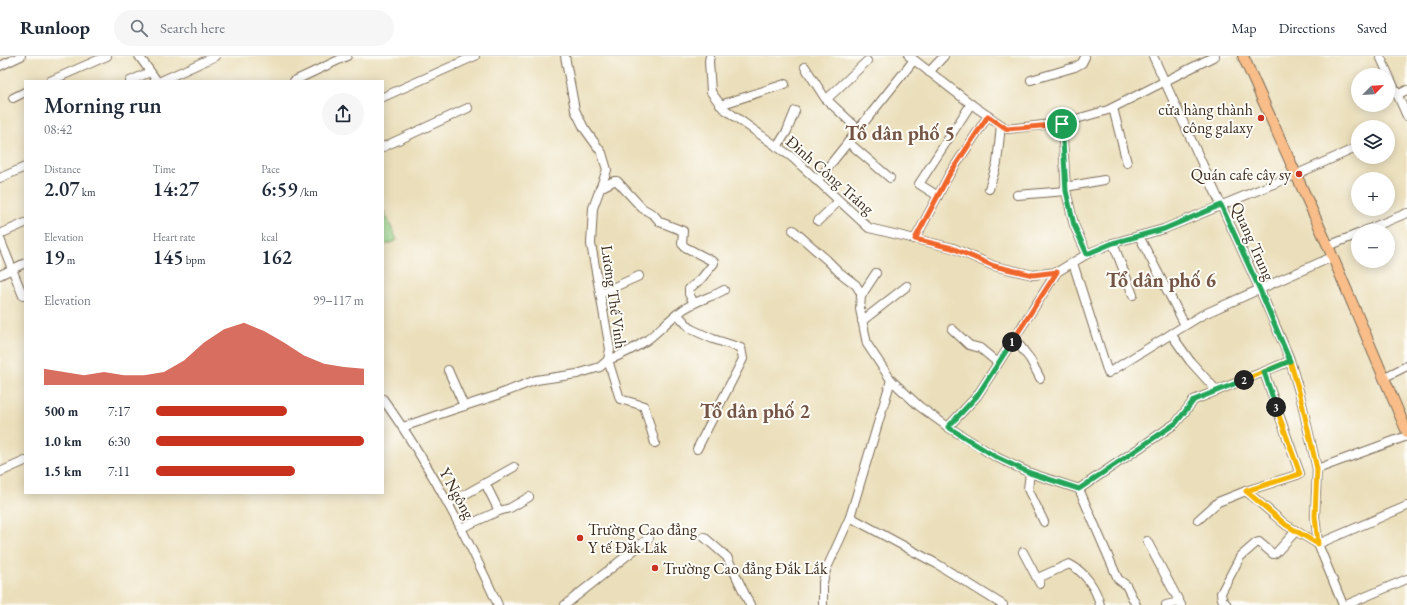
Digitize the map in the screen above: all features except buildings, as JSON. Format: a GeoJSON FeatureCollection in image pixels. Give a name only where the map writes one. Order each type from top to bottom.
{"type":"FeatureCollection","features":[{"type":"Feature","properties":{"kind":"main road"},"geometry":{"type":"LineString","coordinates":[[1243,56],[1328,246],[1407,432]]}},
{"type":"Feature","properties":{"kind":"street"},"geometry":{"type":"LineString","coordinates":[[0,66],[21,56]]}},
{"type":"Feature","properties":{"kind":"street"},"geometry":{"type":"LineString","coordinates":[[52,80],[107,56]]}},
{"type":"Feature","properties":{"kind":"street"},"geometry":{"type":"LineString","coordinates":[[139,56],[156,80]]}},
{"type":"Feature","properties":{"kind":"street"},"geometry":{"type":"LineString","coordinates":[[163,80],[216,56]]}},
{"type":"Feature","properties":{"kind":"street"},"geometry":{"type":"LineString","coordinates":[[296,80],[347,56]]}},
{"type":"Feature","properties":{"kind":"street"},"geometry":{"type":"LineString","coordinates":[[384,96],[475,56]]}},
{"type":"Feature","properties":{"kind":"street","name":"Lương Thế Vinh"},"geometry":{"type":"LineString","coordinates":[[403,427],[495,396],[536,380],[593,370],[600,367],[608,360],[610,349],[592,244],[593,208],[607,170],[602,153],[584,128],[575,110],[564,56]]}},
{"type":"Feature","properties":{"kind":"street","name":"Đinh Công Tráng"},"geometry":{"type":"LineString","coordinates":[[710,56],[711,92],[720,105],[793,158],[869,228],[952,248],[994,266],[1033,275],[1057,272],[1087,254],[1113,243],[1164,229],[1351,150]]}},
{"type":"Feature","properties":{"kind":"street"},"geometry":{"type":"LineString","coordinates":[[929,72],[944,56]]}},
{"type":"Feature","properties":{"kind":"street"},"geometry":{"type":"LineString","coordinates":[[1031,80],[1075,67],[1082,63],[1087,56]]}},
{"type":"Feature","properties":{"kind":"street","name":"Quang Trung"},"geometry":{"type":"LineString","coordinates":[[1153,56],[1260,290],[1290,361],[1300,395],[1317,469],[1315,516],[1318,544],[1343,605]]}},
{"type":"Feature","properties":{"kind":"street"},"geometry":{"type":"LineString","coordinates":[[817,181],[911,58],[971,104],[1007,129],[1062,124],[1108,110],[1164,80],[1215,56]]}},
{"type":"Feature","properties":{"kind":"street"},"geometry":{"type":"LineString","coordinates":[[1380,56],[1407,116]]}},
{"type":"Feature","properties":{"kind":"street"},"geometry":{"type":"LineString","coordinates":[[827,99],[867,60]]}},
{"type":"Feature","properties":{"kind":"street"},"geometry":{"type":"LineString","coordinates":[[805,67],[827,99],[858,129]]}},
{"type":"Feature","properties":{"kind":"street"},"geometry":{"type":"LineString","coordinates":[[132,80],[150,72]]}},
{"type":"Feature","properties":{"kind":"street"},"geometry":{"type":"LineString","coordinates":[[720,105],[785,84]]}},
{"type":"Feature","properties":{"kind":"street"},"geometry":{"type":"LineString","coordinates":[[1397,95],[1407,90]]}},
{"type":"Feature","properties":{"kind":"street"},"geometry":{"type":"LineString","coordinates":[[13,98],[24,92]]}},
{"type":"Feature","properties":{"kind":"street"},"geometry":{"type":"LineString","coordinates":[[938,196],[919,184],[971,104]]}},
{"type":"Feature","properties":{"kind":"street"},"geometry":{"type":"LineString","coordinates":[[384,147],[468,108]]}},
{"type":"Feature","properties":{"kind":"street"},"geometry":{"type":"LineString","coordinates":[[1113,108],[1127,163]]}},
{"type":"Feature","properties":{"kind":"street"},"geometry":{"type":"LineString","coordinates":[[777,147],[787,131],[795,111]]}},
{"type":"Feature","properties":{"kind":"street"},"geometry":{"type":"LineString","coordinates":[[915,239],[949,175],[988,116]]}},
{"type":"Feature","properties":{"kind":"street"},"geometry":{"type":"LineString","coordinates":[[1062,124],[1065,189],[1074,225],[1087,254]]}},
{"type":"Feature","properties":{"kind":"street"},"geometry":{"type":"LineString","coordinates":[[989,189],[997,163],[1001,125]]}},
{"type":"Feature","properties":{"kind":"street"},"geometry":{"type":"LineString","coordinates":[[848,142],[890,178]]}},
{"type":"Feature","properties":{"kind":"street"},"geometry":{"type":"LineString","coordinates":[[0,178],[24,167]]}},
{"type":"Feature","properties":{"kind":"street"},"geometry":{"type":"LineString","coordinates":[[1017,195],[1065,189],[1104,180]]}},
{"type":"Feature","properties":{"kind":"street"},"geometry":{"type":"LineString","coordinates":[[600,188],[617,181],[642,208],[654,215],[660,222],[683,231],[682,244],[684,247],[714,262],[707,272],[689,289],[689,294],[694,303]]}},
{"type":"Feature","properties":{"kind":"street"},"geometry":{"type":"LineString","coordinates":[[818,221],[840,201]]}},
{"type":"Feature","properties":{"kind":"street"},"geometry":{"type":"LineString","coordinates":[[1381,224],[1407,213]]}},
{"type":"Feature","properties":{"kind":"street"},"geometry":{"type":"LineString","coordinates":[[0,234],[24,223]]}},
{"type":"Feature","properties":{"kind":"street"},"geometry":{"type":"LineString","coordinates":[[793,230],[839,272],[856,285],[862,295]]}},
{"type":"Feature","properties":{"kind":"street"},"geometry":{"type":"LineString","coordinates":[[1139,236],[1185,325]]}},
{"type":"Feature","properties":{"kind":"street"},"geometry":{"type":"LineString","coordinates":[[1328,246],[1351,237]]}},
{"type":"Feature","properties":{"kind":"street"},"geometry":{"type":"LineString","coordinates":[[0,239],[23,296]]}},
{"type":"Feature","properties":{"kind":"street"},"geometry":{"type":"LineString","coordinates":[[1113,243],[1132,295]]}},
{"type":"Feature","properties":{"kind":"street"},"geometry":{"type":"LineString","coordinates":[[1073,262],[1108,373],[1202,315],[1332,257]]}},
{"type":"Feature","properties":{"kind":"street"},"geometry":{"type":"LineString","coordinates":[[0,275],[24,263]]}},
{"type":"Feature","properties":{"kind":"street"},"geometry":{"type":"LineString","coordinates":[[948,427],[977,396],[1057,272]]}},
{"type":"Feature","properties":{"kind":"street"},"geometry":{"type":"LineString","coordinates":[[876,273],[862,295],[860,309],[867,344],[891,380],[919,406],[948,427],[996,457],[1030,473],[1079,489],[1118,579],[1126,585],[1136,605]]}},
{"type":"Feature","properties":{"kind":"street"},"geometry":{"type":"LineString","coordinates":[[601,292],[639,276]]}},
{"type":"Feature","properties":{"kind":"street"},"geometry":{"type":"LineString","coordinates":[[862,321],[907,286]]}},
{"type":"Feature","properties":{"kind":"street"},"geometry":{"type":"LineString","coordinates":[[655,443],[644,406],[620,399],[608,360],[619,356],[646,340],[677,314],[694,303],[724,290]]}},
{"type":"Feature","properties":{"kind":"street"},"geometry":{"type":"LineString","coordinates":[[677,314],[691,329],[713,339],[741,348],[742,359],[696,449]]}},
{"type":"Feature","properties":{"kind":"street"},"geometry":{"type":"LineString","coordinates":[[952,328],[969,345],[980,348],[998,363]]}},
{"type":"Feature","properties":{"kind":"street"},"geometry":{"type":"LineString","coordinates":[[1171,334],[1190,361],[1217,391]]}},
{"type":"Feature","properties":{"kind":"street"},"geometry":{"type":"LineString","coordinates":[[1014,338],[1030,359],[1040,378]]}},
{"type":"Feature","properties":{"kind":"street"},"geometry":{"type":"LineString","coordinates":[[1079,489],[1176,423],[1194,400],[1290,361]]}},
{"type":"Feature","properties":{"kind":"street"},"geometry":{"type":"LineString","coordinates":[[1383,378],[1407,366]]}},
{"type":"Feature","properties":{"kind":"street"},"geometry":{"type":"LineString","coordinates":[[448,370],[464,406]]}},
{"type":"Feature","properties":{"kind":"street"},"geometry":{"type":"LineString","coordinates":[[1198,520],[1218,502],[1246,491],[1300,474],[1264,372]]}},
{"type":"Feature","properties":{"kind":"street"},"geometry":{"type":"LineString","coordinates":[[823,605],[823,582],[826,570],[850,517],[891,380]]}},
{"type":"Feature","properties":{"kind":"street","name":"Y Ngông"},"geometry":{"type":"LineString","coordinates":[[384,400],[403,427],[448,504],[476,555],[498,605]]}},
{"type":"Feature","properties":{"kind":"street"},"geometry":{"type":"LineString","coordinates":[[1317,469],[1407,436]]}},
{"type":"Feature","properties":{"kind":"street"},"geometry":{"type":"LineString","coordinates":[[0,472],[24,461]]}},
{"type":"Feature","properties":{"kind":"street"},"geometry":{"type":"LineString","coordinates":[[448,504],[514,468]]}},
{"type":"Feature","properties":{"kind":"street"},"geometry":{"type":"LineString","coordinates":[[1030,473],[1028,489],[1044,522]]}},
{"type":"Feature","properties":{"kind":"street"},"geometry":{"type":"LineString","coordinates":[[485,483],[499,511]]}},
{"type":"Feature","properties":{"kind":"street"},"geometry":{"type":"LineString","coordinates":[[1246,491],[1286,525],[1318,544],[1407,506]]}},
{"type":"Feature","properties":{"kind":"street"},"geometry":{"type":"LineString","coordinates":[[461,528],[499,511],[510,508],[529,497]]}},
{"type":"Feature","properties":{"kind":"street"},"geometry":{"type":"LineString","coordinates":[[850,517],[937,564],[1003,605]]}},
{"type":"Feature","properties":{"kind":"street"},"geometry":{"type":"LineString","coordinates":[[1227,605],[1222,598],[1221,593],[1240,557],[1258,542],[1274,554],[1296,531]]}},
{"type":"Feature","properties":{"kind":"street"},"geometry":{"type":"LineString","coordinates":[[704,537],[726,557],[750,605]]}},
{"type":"Feature","properties":{"kind":"street"},"geometry":{"type":"LineString","coordinates":[[565,605],[649,538]]}},
{"type":"Feature","properties":{"kind":"street"},"geometry":{"type":"LineString","coordinates":[[1147,541],[1180,603],[1166,605]]}},
{"type":"Feature","properties":{"kind":"street"},"geometry":{"type":"LineString","coordinates":[[1023,552],[1039,581],[1069,564],[1077,568],[1093,588],[1100,605]]}},
{"type":"Feature","properties":{"kind":"street"},"geometry":{"type":"LineString","coordinates":[[1346,605],[1407,579]]}},
{"type":"Feature","properties":{"kind":"green space"},"geometry":{"type":"Polygon","coordinates":[[[384,211],[397,240],[384,246],[384,211]]]}},
{"type":"Feature","properties":{"kind":"place","name":"cửa hàng thành công galaxy"},"geometry":{"type":"Point","coordinates":[1261,118]}},
{"type":"Feature","properties":{"kind":"place","name":"Quán cafe cây sy"},"geometry":{"type":"Point","coordinates":[1299,174]}},
{"type":"Feature","properties":{"kind":"place","name":"Trường Cao đẳng Y tế Đăk Lăk"},"geometry":{"type":"Point","coordinates":[580,538]}},
{"type":"Feature","properties":{"kind":"place","name":"Trường Cao đẳng Đắk Lắk"},"geometry":{"type":"Point","coordinates":[655,568]}},
{"type":"Feature","properties":{"kind":"district","name":"Tổ dân phố 5"},"geometry":{"type":"Point","coordinates":[900,133]}},
{"type":"Feature","properties":{"kind":"district","name":"Tổ dân phố 6"},"geometry":{"type":"Point","coordinates":[1161,280]}},
{"type":"Feature","properties":{"kind":"district","name":"Tổ dân phố 2"},"geometry":{"type":"Point","coordinates":[755,411]}},
{"type":"Feature","properties":{"kind":"route"},"geometry":{"type":"LineString","coordinates":[[1062,124],[1007,129],[988,116],[949,175],[915,239],[952,248],[994,266],[1033,275],[1057,272],[977,396],[948,427],[996,457],[1030,473],[1079,489],[1176,423],[1194,400],[1290,361],[1300,395],[1317,469],[1315,516],[1318,544],[1286,525],[1246,491],[1300,474],[1264,372],[1290,361],[1289,357],[1221,205],[1164,229],[1113,243],[1087,254],[1074,225],[1066,191],[1062,124]]}}]}
